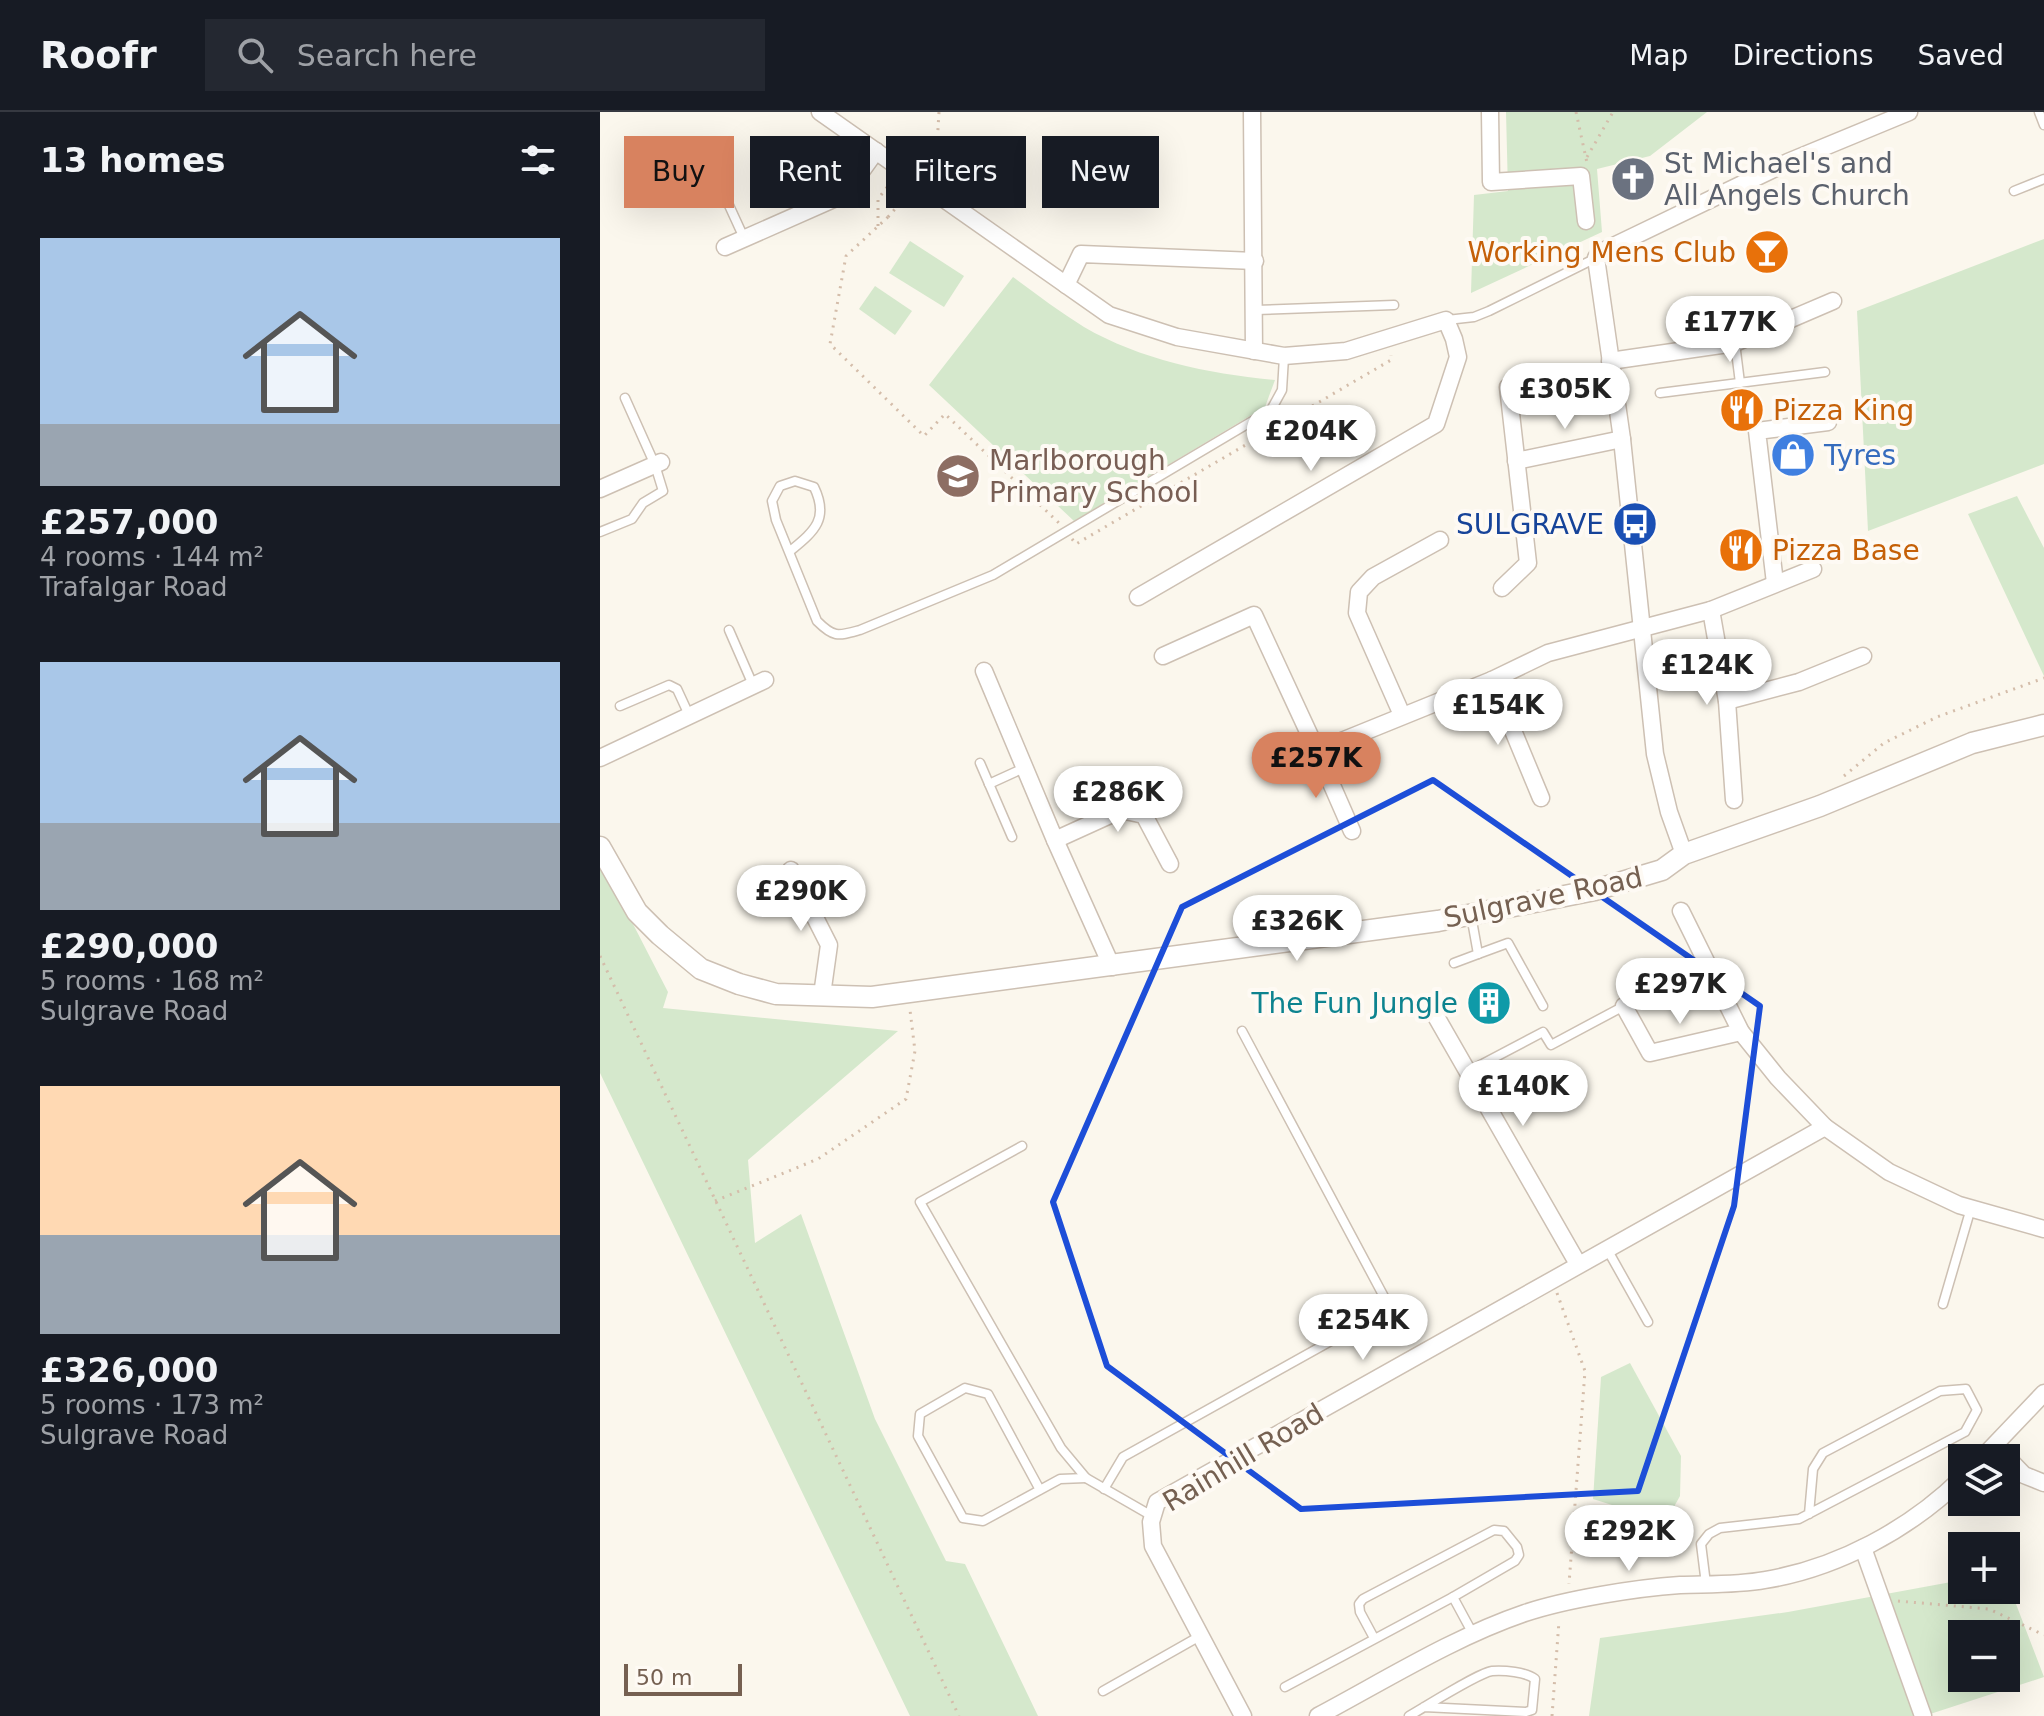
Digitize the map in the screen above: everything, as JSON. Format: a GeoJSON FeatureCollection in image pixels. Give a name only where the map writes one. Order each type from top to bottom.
{"type":"FeatureCollection","features":[{"type":"Feature","properties":{"kind":"street"},"geometry":{"type":"LineString","coordinates":[[820,112],[886,158]]}},
{"type":"Feature","properties":{"kind":"street"},"geometry":{"type":"LineString","coordinates":[[1252,112],[1254,351]]}},
{"type":"Feature","properties":{"kind":"street"},"geometry":{"type":"LineString","coordinates":[[1490,112],[1491,182],[1581,176],[1586,221]]}},
{"type":"Feature","properties":{"kind":"street"},"geometry":{"type":"LineString","coordinates":[[1684,854],[1669,812],[1655,754],[1622,439],[1596,258],[1599,253],[1788,162],[1909,112]]}},
{"type":"Feature","properties":{"kind":"street"},"geometry":{"type":"LineString","coordinates":[[725,247],[845,194],[876,151]]}},
{"type":"Feature","properties":{"kind":"street"},"geometry":{"type":"LineString","coordinates":[[956,208],[1109,315],[1177,337],[1284,356],[1346,351],[1446,320],[1458,357],[1436,424],[1138,597]]}},
{"type":"Feature","properties":{"kind":"street"},"geometry":{"type":"LineString","coordinates":[[1066,285],[1081,254],[1255,261]]}},
{"type":"Feature","properties":{"kind":"street"},"geometry":{"type":"LineString","coordinates":[[1610,361],[1735,343],[1833,301]]}},
{"type":"Feature","properties":{"kind":"street"},"geometry":{"type":"LineString","coordinates":[[1502,588],[1528,563],[1508,387]]}},
{"type":"Feature","properties":{"kind":"street"},"geometry":{"type":"LineString","coordinates":[[1775,583],[1757,431],[1828,422]]}},
{"type":"Feature","properties":{"kind":"street"},"geometry":{"type":"LineString","coordinates":[[1516,461],[1622,439]]}},
{"type":"Feature","properties":{"kind":"street"},"geometry":{"type":"LineString","coordinates":[[600,489],[658,464]]}},
{"type":"Feature","properties":{"kind":"street"},"geometry":{"type":"LineString","coordinates":[[1402,715],[1357,613],[1359,592],[1373,577],[1440,540]]}},
{"type":"Feature","properties":{"kind":"street"},"geometry":{"type":"LineString","coordinates":[[1317,751],[1492,680],[1548,653],[1711,610],[1813,569]]}},
{"type":"Feature","properties":{"kind":"street"},"geometry":{"type":"LineString","coordinates":[[1711,610],[1727,701],[1734,800]]}},
{"type":"Feature","properties":{"kind":"street"},"geometry":{"type":"LineString","coordinates":[[1163,656],[1254,615],[1352,831]]}},
{"type":"Feature","properties":{"kind":"street"},"geometry":{"type":"LineString","coordinates":[[1727,701],[1799,682],[1863,656]]}},
{"type":"Feature","properties":{"kind":"street"},"geometry":{"type":"LineString","coordinates":[[984,671],[1112,967]]}},
{"type":"Feature","properties":{"kind":"street"},"geometry":{"type":"LineString","coordinates":[[1492,680],[1541,798]]}},
{"type":"Feature","properties":{"kind":"street"},"geometry":{"type":"LineString","coordinates":[[600,758],[759,683]]}},
{"type":"Feature","properties":{"kind":"street","name":"Sulgrave Road"},"geometry":{"type":"LineString","coordinates":[[600,847],[637,912],[701,969],[776,994],[872,997],[1112,967],[1471,914],[1595,890],[1662,870],[1684,854],[1820,806],[1972,743],[2044,725]]}},
{"type":"Feature","properties":{"kind":"street"},"geometry":{"type":"LineString","coordinates":[[1055,840],[1121,810],[1132,812],[1144,815],[1170,864]]}},
{"type":"Feature","properties":{"kind":"street"},"geometry":{"type":"LineString","coordinates":[[791,870],[829,945],[822,995]]}},
{"type":"Feature","properties":{"kind":"street"},"geometry":{"type":"LineString","coordinates":[[1681,911],[1741,1032],[1778,1078],[1825,1127],[1889,1172],[1959,1205],[2044,1229]]}},
{"type":"Feature","properties":{"kind":"street"},"geometry":{"type":"LineString","coordinates":[[1624,1006],[1650,1053],[1741,1032]]}},
{"type":"Feature","properties":{"kind":"street"},"geometry":{"type":"LineString","coordinates":[[1434,1013],[1578,1264]]}},
{"type":"Feature","properties":{"kind":"street","name":"Rainhill Road"},"geometry":{"type":"LineString","coordinates":[[1243,1716],[1153,1546],[1151,1522],[1157,1502],[1825,1127]]}},
{"type":"Feature","properties":{"kind":"street"},"geometry":{"type":"LineString","coordinates":[[1996,1444],[2044,1393]]}},
{"type":"Feature","properties":{"kind":"street"},"geometry":{"type":"LineString","coordinates":[[2020,1471],[2044,1483]]}},
{"type":"Feature","properties":{"kind":"street"},"geometry":{"type":"LineString","coordinates":[[1318,1716],[1473,1635],[1525,1613],[1569,1602],[1675,1586],[1765,1580],[1815,1567],[1863,1548],[1905,1525],[1948,1491]]}},
{"type":"Feature","properties":{"kind":"street"},"geometry":{"type":"LineString","coordinates":[[1863,1548],[1923,1716]]}},
{"type":"Feature","properties":{"kind":"lane"},"geometry":{"type":"LineString","coordinates":[[2039,112],[2044,125]]}},
{"type":"Feature","properties":{"kind":"lane"},"geometry":{"type":"LineString","coordinates":[[2014,191],[2044,179]]}},
{"type":"Feature","properties":{"kind":"lane"},"geometry":{"type":"LineString","coordinates":[[730,208],[744,238]]}},
{"type":"Feature","properties":{"kind":"lane"},"geometry":{"type":"LineString","coordinates":[[1446,320],[1474,317],[1489,311],[1596,258]]}},
{"type":"Feature","properties":{"kind":"lane"},"geometry":{"type":"LineString","coordinates":[[1255,310],[1394,305]]}},
{"type":"Feature","properties":{"kind":"lane"},"geometry":{"type":"LineString","coordinates":[[1735,343],[1740,383]]}},
{"type":"Feature","properties":{"kind":"lane"},"geometry":{"type":"LineString","coordinates":[[789,552],[819,523],[822,503],[814,487],[795,481],[780,486],[772,501],[776,520],[817,621],[829,633],[840,636],[993,575],[1271,410],[1282,390],[1284,356]]}},
{"type":"Feature","properties":{"kind":"lane"},"geometry":{"type":"LineString","coordinates":[[1660,393],[1825,372]]}},
{"type":"Feature","properties":{"kind":"lane"},"geometry":{"type":"LineString","coordinates":[[600,532],[632,519],[643,503],[661,495],[663,486],[658,464],[625,398]]}},
{"type":"Feature","properties":{"kind":"lane"},"geometry":{"type":"LineString","coordinates":[[729,630],[759,683]]}},
{"type":"Feature","properties":{"kind":"lane"},"geometry":{"type":"LineString","coordinates":[[620,706],[669,685],[677,689],[690,716]]}},
{"type":"Feature","properties":{"kind":"lane"},"geometry":{"type":"LineString","coordinates":[[980,763],[1012,837]]}},
{"type":"Feature","properties":{"kind":"lane"},"geometry":{"type":"LineString","coordinates":[[989,784],[1025,768]]}},
{"type":"Feature","properties":{"kind":"lane"},"geometry":{"type":"LineString","coordinates":[[1471,914],[1478,954]]}},
{"type":"Feature","properties":{"kind":"lane"},"geometry":{"type":"LineString","coordinates":[[1454,963],[1508,943],[1543,1006]]}},
{"type":"Feature","properties":{"kind":"lane"},"geometry":{"type":"LineString","coordinates":[[1467,1072],[1543,1032],[1551,1045],[1624,1006]]}},
{"type":"Feature","properties":{"kind":"lane"},"geometry":{"type":"LineString","coordinates":[[1104,1489],[1123,1457],[1390,1308],[1242,1031]]}},
{"type":"Feature","properties":{"kind":"lane"},"geometry":{"type":"LineString","coordinates":[[1022,1146],[920,1202],[1061,1448],[1086,1478],[1153,1516]]}},
{"type":"Feature","properties":{"kind":"lane"},"geometry":{"type":"LineString","coordinates":[[1943,1304],[1971,1208]]}},
{"type":"Feature","properties":{"kind":"lane"},"geometry":{"type":"LineString","coordinates":[[1607,1248],[1648,1322]]}},
{"type":"Feature","properties":{"kind":"lane"},"geometry":{"type":"LineString","coordinates":[[1040,1490],[988,1394],[965,1388],[920,1414],[918,1436],[963,1518],[983,1521],[1040,1490],[1060,1479],[1086,1478]]}},
{"type":"Feature","properties":{"kind":"lane"},"geometry":{"type":"LineString","coordinates":[[1706,1584],[1701,1544],[1709,1534],[1720,1528],[1799,1519],[1809,1514],[1965,1432],[1977,1410],[1966,1389],[1940,1391],[1823,1453],[1813,1469],[1809,1514]]}},
{"type":"Feature","properties":{"kind":"lane"},"geometry":{"type":"LineString","coordinates":[[1285,1687],[1515,1561],[1519,1555],[1510,1536],[1504,1531],[1494,1530],[1363,1599],[1359,1604],[1360,1612],[1374,1638]]}},
{"type":"Feature","properties":{"kind":"lane"},"geometry":{"type":"LineString","coordinates":[[1453,1597],[1473,1635]]}},
{"type":"Feature","properties":{"kind":"lane"},"geometry":{"type":"LineString","coordinates":[[1103,1691],[1200,1635]]}},
{"type":"Feature","properties":{"kind":"lane"},"geometry":{"type":"LineString","coordinates":[[1409,1716],[1424,1707],[1491,1671],[1529,1674],[1535,1679],[1532,1710],[1526,1712],[1424,1707]]}},
{"type":"Feature","properties":{"kind":"path"},"geometry":{"type":"LineString","coordinates":[[939,112],[936,162],[888,217],[846,256],[830,344],[924,436],[945,414],[1067,531],[1076,544],[1391,360],[1394,338]]}},
{"type":"Feature","properties":{"kind":"path"},"geometry":{"type":"LineString","coordinates":[[1587,157],[1613,112]]}},
{"type":"Feature","properties":{"kind":"path"},"geometry":{"type":"LineString","coordinates":[[878,226],[878,199],[886,189]]}},
{"type":"Feature","properties":{"kind":"path"},"geometry":{"type":"LineString","coordinates":[[1843,777],[1884,743],[1937,717],[2044,678]]}},
{"type":"Feature","properties":{"kind":"path"},"geometry":{"type":"LineString","coordinates":[[600,956],[959,1716]]}},
{"type":"Feature","properties":{"kind":"path"},"geometry":{"type":"LineString","coordinates":[[715,1201],[818,1159],[906,1099],[915,1051],[908,992]]}},
{"type":"Feature","properties":{"kind":"path"},"geometry":{"type":"LineString","coordinates":[[1552,1278],[1585,1371],[1569,1602],[1559,1617],[1552,1716]]}},
{"type":"Feature","properties":{"kind":"path"},"geometry":{"type":"LineString","coordinates":[[1882,1600],[1989,1609],[2044,1635]]}},
{"type":"Feature","properties":{"kind":"highlighted area"},"geometry":{"type":"Polygon","coordinates":[[[1433,780],[1760,1006],[1734,1206],[1638,1491],[1301,1509],[1107,1366],[1053,1202],[1182,907],[1433,780]]]}},
{"type":"Feature","properties":{"kind":"green space"},"geometry":{"type":"Polygon","coordinates":[[[1506,112],[1707,112],[1650,156],[1597,169],[1602,232],[1471,293],[1474,195],[1508,191],[1506,112]]]}},
{"type":"Feature","properties":{"kind":"green space"},"geometry":{"type":"Polygon","coordinates":[[[2044,239],[2044,464],[1868,531],[1857,311],[2044,239]]]}},
{"type":"Feature","properties":{"kind":"green space"},"geometry":{"type":"Polygon","coordinates":[[[910,241],[964,276],[944,307],[889,273],[910,241]]]}},
{"type":"Feature","properties":{"kind":"green space"},"geometry":{"type":"Polygon","coordinates":[[[1013,277],[1106,339],[1176,364],[1275,380],[1265,407],[1074,521],[929,385],[1013,277]]]}},
{"type":"Feature","properties":{"kind":"green space"},"geometry":{"type":"Polygon","coordinates":[[[875,286],[912,311],[895,335],[859,309],[875,286]]]}},
{"type":"Feature","properties":{"kind":"green space"},"geometry":{"type":"Polygon","coordinates":[[[2017,496],[2044,548],[2044,676],[1968,514],[2017,496]]]}},
{"type":"Feature","properties":{"kind":"green space"},"geometry":{"type":"Polygon","coordinates":[[[600,860],[668,992],[663,1008],[898,1031],[748,1160],[755,1243],[801,1214],[875,1419],[946,1561],[965,1564],[1038,1716],[910,1716],[600,1073],[600,860]]]}},
{"type":"Feature","properties":{"kind":"green space"},"geometry":{"type":"Polygon","coordinates":[[[1630,1363],[1681,1456],[1680,1496],[1671,1512],[1650,1517],[1593,1499],[1601,1377],[1630,1363]]]}},
{"type":"Feature","properties":{"kind":"green space"},"geometry":{"type":"Polygon","coordinates":[[[1948,1583],[1948,1604],[2016,1604],[2044,1677],[2020,1685],[2020,1620],[1948,1620],[1948,1692],[1998,1692],[1924,1716],[1589,1716],[1600,1638],[1788,1612],[1948,1583]]]}},
{"type":"Feature","properties":{"kind":"place","name":"St Michael's and All Angels Church"},"geometry":{"type":"Point","coordinates":[1633,179]}},
{"type":"Feature","properties":{"kind":"place","name":"Working Mens Club"},"geometry":{"type":"Point","coordinates":[1767,252]}},
{"type":"Feature","properties":{"kind":"place","name":"Pizza King"},"geometry":{"type":"Point","coordinates":[1742,410]}},
{"type":"Feature","properties":{"kind":"place","name":"Tyres"},"geometry":{"type":"Point","coordinates":[1793,455]}},
{"type":"Feature","properties":{"kind":"place","name":"Marlborough Primary School"},"geometry":{"type":"Point","coordinates":[958,476]}},
{"type":"Feature","properties":{"kind":"place","name":"SULGRAVE"},"geometry":{"type":"Point","coordinates":[1635,524]}},
{"type":"Feature","properties":{"kind":"place","name":"Pizza Base"},"geometry":{"type":"Point","coordinates":[1741,550]}},
{"type":"Feature","properties":{"kind":"place","name":"The Fun Jungle"},"geometry":{"type":"Point","coordinates":[1489,1003]}}]}
